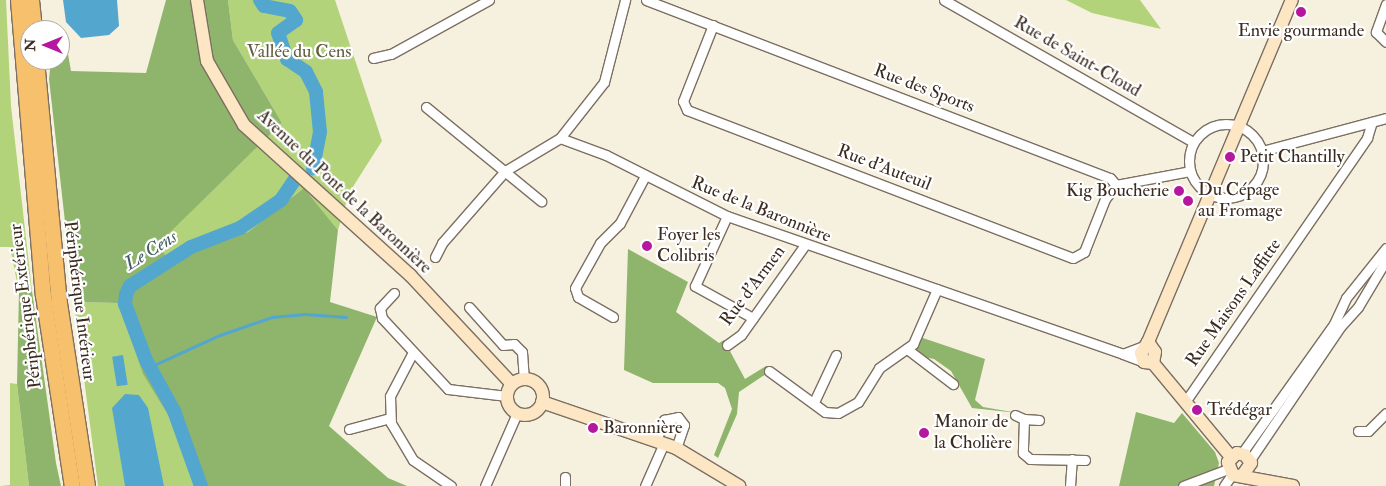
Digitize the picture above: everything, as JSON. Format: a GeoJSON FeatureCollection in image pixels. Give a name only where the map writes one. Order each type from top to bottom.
{"type":"FeatureCollection","features":[{"type":"Feature","properties":{"kind":"highway","name":"Périphérique Extérieur"},"geometry":{"type":"LineString","coordinates":[[18,0],[43,295],[72,486]]}},
{"type":"Feature","properties":{"kind":"highway"},"geometry":{"type":"LineString","coordinates":[[31,0],[33,20]]}},
{"type":"Feature","properties":{"kind":"highway","name":"Périphérique Intérieur"},"geometry":{"type":"LineString","coordinates":[[37,70],[59,303],[87,486]]}},
{"type":"Feature","properties":{"kind":"street","name":"Avenue du Pont de la Baronnière"},"geometry":{"type":"LineString","coordinates":[[197,0],[201,42],[216,79],[244,125],[410,275],[514,387]]}},
{"type":"Feature","properties":{"kind":"street"},"geometry":{"type":"LineString","coordinates":[[373,58],[391,54],[489,0]]}},
{"type":"Feature","properties":{"kind":"street"},"geometry":{"type":"LineString","coordinates":[[435,257],[442,243],[505,171],[560,138],[604,82],[625,0]]}},
{"type":"Feature","properties":{"kind":"street","name":"Rue des Sports"},"geometry":{"type":"LineString","coordinates":[[646,0],[1110,178],[1116,185]]}},
{"type":"Feature","properties":{"kind":"street","name":"Rue de Saint-Cloud"},"geometry":{"type":"LineString","coordinates":[[944,0],[1194,142]]}},
{"type":"Feature","properties":{"kind":"street"},"geometry":{"type":"LineString","coordinates":[[1144,345],[1211,195],[1292,0]]}},
{"type":"Feature","properties":{"kind":"street"},"geometry":{"type":"LineString","coordinates":[[1386,4],[1376,32],[1386,42]]}},
{"type":"Feature","properties":{"kind":"street","name":"Rue d'Auteuil"},"geometry":{"type":"LineString","coordinates":[[713,25],[683,101],[687,110],[1073,258],[1084,252],[1105,199],[1116,185]]}},
{"type":"Feature","properties":{"kind":"street"},"geometry":{"type":"LineString","coordinates":[[426,107],[541,201]]}},
{"type":"Feature","properties":{"kind":"street"},"geometry":{"type":"LineString","coordinates":[[1262,151],[1386,118]]}},
{"type":"Feature","properties":{"kind":"street","name":"Rue Maisons Laffitte"},"geometry":{"type":"LineString","coordinates":[[1186,402],[1367,138],[1372,122]]}},
{"type":"Feature","properties":{"kind":"street"},"geometry":{"type":"LineString","coordinates":[[1212,126],[1240,126],[1251,133],[1262,151],[1263,166],[1251,189],[1224,198],[1211,195],[1190,171],[1194,142],[1212,126]]}},
{"type":"Feature","properties":{"kind":"street","name":"Rue de la Baronnière"},"geometry":{"type":"LineString","coordinates":[[560,138],[574,140],[727,216],[804,246],[937,289],[1149,363]]}},
{"type":"Feature","properties":{"kind":"street"},"geometry":{"type":"LineString","coordinates":[[1116,185],[1190,171]]}},
{"type":"Feature","properties":{"kind":"street"},"geometry":{"type":"LineString","coordinates":[[612,317],[578,297],[575,288],[600,242],[620,223],[644,176]]}},
{"type":"Feature","properties":{"kind":"street"},"geometry":{"type":"LineString","coordinates":[[727,216],[695,286],[753,318]]}},
{"type":"Feature","properties":{"kind":"street","name":"Rue d'Armen"},"geometry":{"type":"LineString","coordinates":[[727,345],[753,318],[804,246]]}},
{"type":"Feature","properties":{"kind":"street"},"geometry":{"type":"LineString","coordinates":[[1182,486],[1239,465],[1339,310],[1386,248]]}},
{"type":"Feature","properties":{"kind":"street"},"geometry":{"type":"LineString","coordinates":[[1224,486],[1340,327],[1350,318],[1386,260]]}},
{"type":"Feature","properties":{"kind":"street"},"geometry":{"type":"LineString","coordinates":[[769,371],[831,415],[858,402],[879,368],[907,349],[920,333],[937,289]]}},
{"type":"Feature","properties":{"kind":"street"},"geometry":{"type":"LineString","coordinates":[[394,293],[380,313],[413,352],[455,393],[514,387],[539,387],[542,402]]}},
{"type":"Feature","properties":{"kind":"street"},"geometry":{"type":"LineString","coordinates":[[469,307],[503,345],[514,344],[522,352],[514,387],[518,413],[485,486]]}},
{"type":"Feature","properties":{"kind":"street"},"geometry":{"type":"LineString","coordinates":[[1339,310],[1350,318]]}},
{"type":"Feature","properties":{"kind":"street"},"geometry":{"type":"LineString","coordinates":[[1122,354],[1144,345],[1154,348],[1149,363],[1186,402],[1239,465],[1262,480],[1292,486]]}},
{"type":"Feature","properties":{"kind":"street"},"geometry":{"type":"LineString","coordinates":[[907,349],[953,384]]}},
{"type":"Feature","properties":{"kind":"street"},"geometry":{"type":"LineString","coordinates":[[413,352],[394,383],[390,418],[406,453],[437,483],[451,486]]}},
{"type":"Feature","properties":{"kind":"street"},"geometry":{"type":"LineString","coordinates":[[814,402],[836,355]]}},
{"type":"Feature","properties":{"kind":"street"},"geometry":{"type":"LineString","coordinates":[[518,413],[530,414],[542,402]]}},
{"type":"Feature","properties":{"kind":"street"},"geometry":{"type":"LineString","coordinates":[[542,402],[666,444],[739,486]]}},
{"type":"Feature","properties":{"kind":"street"},"geometry":{"type":"LineString","coordinates":[[1358,431],[1368,431],[1386,412]]}},
{"type":"Feature","properties":{"kind":"street"},"geometry":{"type":"LineString","coordinates":[[1038,420],[1019,417],[1023,453],[1030,459],[1085,460]]}},
{"type":"Feature","properties":{"kind":"street"},"geometry":{"type":"LineString","coordinates":[[349,429],[390,418]]}},
{"type":"Feature","properties":{"kind":"street"},"geometry":{"type":"LineString","coordinates":[[646,486],[666,444]]}},
{"type":"Feature","properties":{"kind":"street"},"geometry":{"type":"LineString","coordinates":[[1070,486],[1072,459]]}},
{"type":"Feature","properties":{"kind":"street"},"geometry":{"type":"LineString","coordinates":[[1262,480],[1300,486]]}},
{"type":"Feature","properties":{"kind":"green space"},"geometry":{"type":"Polygon","coordinates":[[[0,0],[6,0],[11,106],[32,291],[19,292],[10,247],[0,247],[0,0]]]}},
{"type":"Feature","properties":{"kind":"green space"},"geometry":{"type":"Polygon","coordinates":[[[166,0],[228,0],[233,40],[282,123],[159,243],[166,257],[248,232],[304,188],[338,230],[330,302],[377,317],[329,426],[388,478],[407,486],[195,486],[171,420],[143,374],[118,303],[74,302],[49,79],[50,70],[70,70],[70,65],[71,71],[146,73],[166,0]]]}},
{"type":"Feature","properties":{"kind":"green space","name":"Vallée du Cens"},"geometry":{"type":"Polygon","coordinates":[[[228,0],[335,0],[382,141],[349,193],[338,230],[304,188],[248,232],[166,257],[158,243],[282,123],[233,40],[228,0]]]}},
{"type":"Feature","properties":{"kind":"green space"},"geometry":{"type":"Polygon","coordinates":[[[1066,0],[1140,0],[1161,29],[1092,13],[1066,0]]]}},
{"type":"Feature","properties":{"kind":"green space"},"geometry":{"type":"Polygon","coordinates":[[[628,249],[688,282],[676,312],[719,343],[724,340],[745,379],[766,366],[772,370],[739,392],[737,414],[718,458],[714,455],[732,409],[725,388],[718,383],[653,383],[624,370],[628,249]]]}},
{"type":"Feature","properties":{"kind":"green space"},"geometry":{"type":"Polygon","coordinates":[[[32,291],[56,463],[61,486],[29,486],[17,384],[19,292],[32,291]]]}},
{"type":"Feature","properties":{"kind":"green space"},"geometry":{"type":"Polygon","coordinates":[[[74,302],[118,303],[143,373],[171,420],[195,486],[98,486],[74,302]]]}},
{"type":"Feature","properties":{"kind":"green space"},"geometry":{"type":"Polygon","coordinates":[[[920,337],[985,359],[975,400],[983,407],[1018,413],[972,408],[951,371],[934,359],[913,355],[913,344],[920,337]]]}},
{"type":"Feature","properties":{"kind":"green space"},"geometry":{"type":"Polygon","coordinates":[[[10,383],[17,384],[29,486],[0,486],[10,485],[10,383]]]}},
{"type":"Feature","properties":{"kind":"green space"},"geometry":{"type":"Polygon","coordinates":[[[1136,412],[1174,423],[1182,413],[1215,452],[1219,463],[1214,486],[1119,486],[1136,412]]]}},
{"type":"Feature","properties":{"kind":"water"},"geometry":{"type":"Polygon","coordinates":[[[63,0],[117,0],[119,26],[109,35],[81,38],[70,26],[70,20],[66,20],[63,0]]]}},
{"type":"Feature","properties":{"kind":"water"},"geometry":{"type":"Polygon","coordinates":[[[123,355],[128,385],[117,386],[112,357],[123,355]]]}},
{"type":"Feature","properties":{"kind":"water"},"geometry":{"type":"Polygon","coordinates":[[[125,394],[139,395],[148,408],[164,486],[125,486],[112,408],[125,394]]]}},
{"type":"Feature","properties":{"kind":"waterway","name":"Le Cens"},"geometry":{"type":"LineString","coordinates":[[260,0],[264,6],[290,11],[296,20],[278,33],[287,59],[306,72],[316,92],[320,132],[313,168]]}},
{"type":"Feature","properties":{"kind":"waterway","name":"Le Cens"},"geometry":{"type":"LineString","coordinates":[[201,486],[174,411],[146,360],[125,304],[126,294],[130,286],[191,247],[240,228],[281,200],[295,179]]}},
{"type":"Feature","properties":{"kind":"waterway"},"geometry":{"type":"LineString","coordinates":[[150,367],[220,335],[272,317],[305,314],[346,317]]}},
{"type":"Feature","properties":{"kind":"place","name":"Envie gourmande"},"geometry":{"type":"Point","coordinates":[1301,12]}},
{"type":"Feature","properties":{"kind":"place","name":"Petit Chantilly"},"geometry":{"type":"Point","coordinates":[1230,157]}},
{"type":"Feature","properties":{"kind":"place","name":"Kig Boucherie"},"geometry":{"type":"Point","coordinates":[1179,191]}},
{"type":"Feature","properties":{"kind":"place","name":"Du Cépage au Fromage"},"geometry":{"type":"Point","coordinates":[1188,201]}},
{"type":"Feature","properties":{"kind":"place","name":"Foyer les Colibris"},"geometry":{"type":"Point","coordinates":[647,246]}},
{"type":"Feature","properties":{"kind":"place","name":"Trédégar"},"geometry":{"type":"Point","coordinates":[1197,410]}},
{"type":"Feature","properties":{"kind":"place","name":"Baronnière"},"geometry":{"type":"Point","coordinates":[593,428]}},
{"type":"Feature","properties":{"kind":"place","name":"Manoir de la Cholière"},"geometry":{"type":"Point","coordinates":[924,433]}}]}
